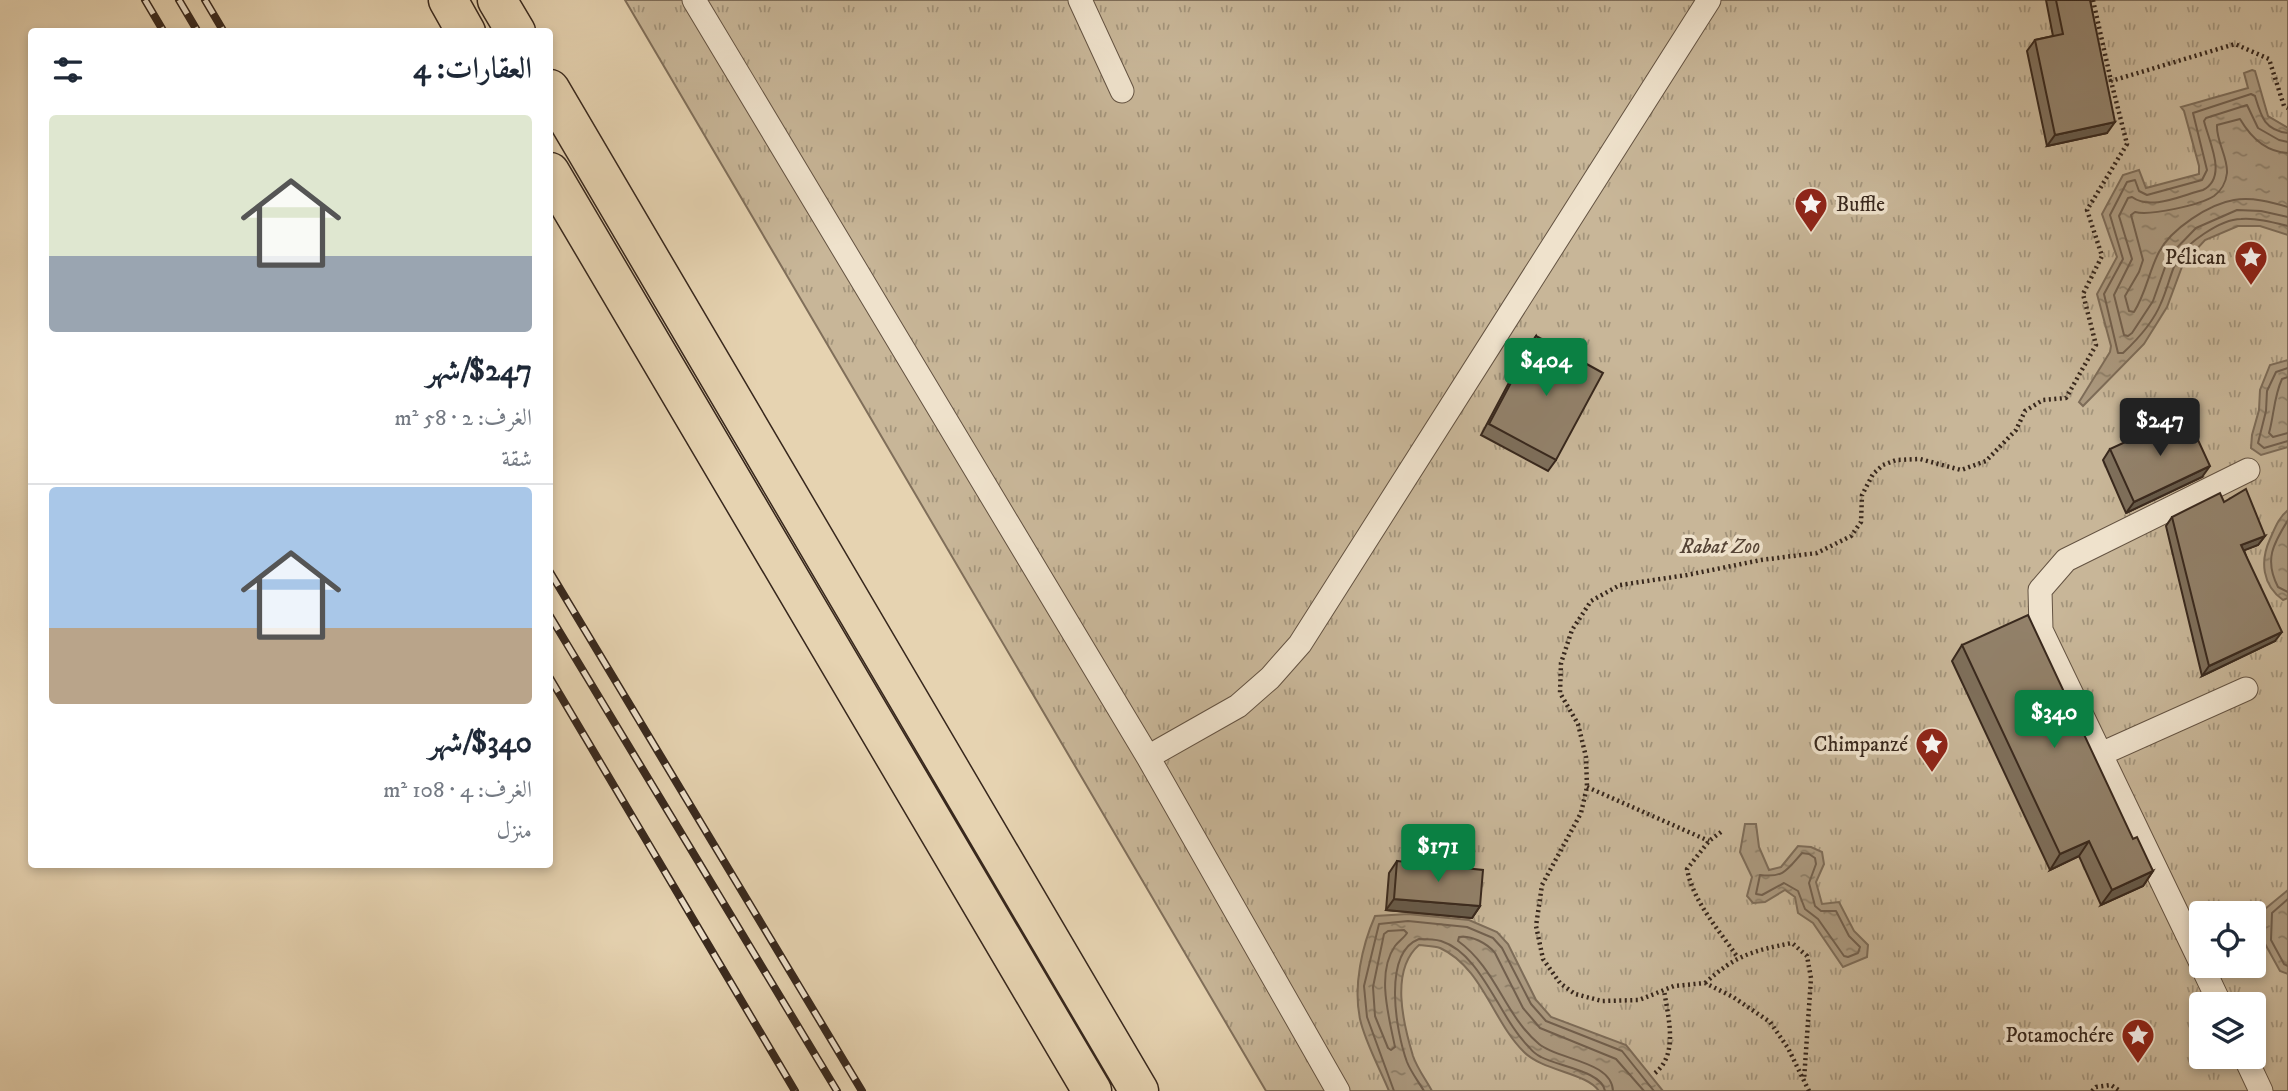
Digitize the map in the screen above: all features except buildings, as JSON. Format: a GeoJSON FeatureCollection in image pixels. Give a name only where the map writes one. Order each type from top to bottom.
{"type":"FeatureCollection","features":[{"type":"Feature","properties":{"kind":"highway"},"geometry":{"type":"LineString","coordinates":[[448,0],[464,28]]}},
{"type":"Feature","properties":{"kind":"highway"},"geometry":{"type":"LineString","coordinates":[[497,0],[514,28]]}},
{"type":"Feature","properties":{"kind":"highway"},"geometry":{"type":"LineString","coordinates":[[553,94],[1139,1091]]}},
{"type":"Feature","properties":{"kind":"highway"},"geometry":{"type":"LineString","coordinates":[[553,177],[1092,1091]]}},
{"type":"Feature","properties":{"kind":"lane"},"geometry":{"type":"LineString","coordinates":[[694,0],[1149,757],[1338,1091]]}},
{"type":"Feature","properties":{"kind":"lane"},"geometry":{"type":"LineString","coordinates":[[1080,0],[1122,91]]}},
{"type":"Feature","properties":{"kind":"lane"},"geometry":{"type":"LineString","coordinates":[[1149,757],[1238,706],[1270,678],[1300,644],[1709,0]]}},
{"type":"Feature","properties":{"kind":"lane"},"geometry":{"type":"LineString","coordinates":[[2189,938],[2041,630],[2040,590],[2066,560],[2248,470]]}},
{"type":"Feature","properties":{"kind":"lane"},"geometry":{"type":"LineString","coordinates":[[2101,754],[2246,689]]}},
{"type":"Feature","properties":{"kind":"lane"},"geometry":{"type":"LineString","coordinates":[[2251,1069],[2261,1091]]}},
{"type":"Feature","properties":{"kind":"path"},"geometry":{"type":"LineString","coordinates":[[1809,1091],[1788,1048],[1770,1022],[1733,997],[1705,983],[1674,986],[1639,1000],[1602,1001],[1575,994],[1560,984],[1543,959],[1536,926],[1542,885],[1581,813],[1587,787],[1586,757],[1578,724],[1560,693],[1560,663],[1572,630],[1591,601],[1620,585],[1760,560],[1817,553],[1851,536],[1861,522],[1862,495],[1873,474],[1883,465],[1896,460],[1920,459],[1961,470],[1986,461],[2016,430],[2025,411],[2043,400],[2066,398],[2096,345],[2083,294],[2102,256],[2088,210],[2127,144],[2093,0]]}},
{"type":"Feature","properties":{"kind":"path"},"geometry":{"type":"LineString","coordinates":[[2111,82],[2235,44],[2269,59],[2284,106],[2288,108]]}},
{"type":"Feature","properties":{"kind":"path"},"geometry":{"type":"LineString","coordinates":[[1587,787],[1709,841]]}},
{"type":"Feature","properties":{"kind":"path"},"geometry":{"type":"LineString","coordinates":[[1721,832],[1709,841],[1687,869],[1690,883],[1738,958]]}},
{"type":"Feature","properties":{"kind":"path"},"geometry":{"type":"LineString","coordinates":[[1705,983],[1728,963],[1754,950],[1792,943],[1807,956],[1811,978],[1804,1080]]}},
{"type":"Feature","properties":{"kind":"path"},"geometry":{"type":"LineString","coordinates":[[1655,1073],[1664,1066],[1671,1038],[1664,990]]}},
{"type":"Feature","properties":{"kind":"path"},"geometry":{"type":"LineString","coordinates":[[2092,1091],[2096,1087],[2111,1085],[2120,1091]]}},
{"type":"Feature","properties":{"kind":"green space","name":"Rabat Zoo"},"geometry":{"type":"Polygon","coordinates":[[[625,0],[2288,0],[2288,1091],[1266,1091],[625,0]]]}},
{"type":"Feature","properties":{"kind":"water"},"geometry":{"type":"Polygon","coordinates":[[[2255,71],[2268,116],[2288,128],[2288,235],[2260,226],[2238,226],[2205,240],[2183,264],[2167,307],[2144,344],[2083,406],[2079,402],[2110,352],[2111,346],[2097,294],[2117,257],[2102,214],[2123,175],[2139,170],[2146,188],[2199,174],[2181,107],[2248,88],[2244,73],[2255,71]]]}},
{"type":"Feature","properties":{"kind":"water"},"geometry":{"type":"Polygon","coordinates":[[[2288,360],[2288,447],[2261,455],[2251,448],[2260,390],[2270,365],[2288,360]]]}},
{"type":"Feature","properties":{"kind":"water"},"geometry":{"type":"Polygon","coordinates":[[[2288,510],[2288,598],[2283,600],[2267,580],[2264,564],[2270,539],[2288,510]]]}},
{"type":"Feature","properties":{"kind":"water"},"geometry":{"type":"Polygon","coordinates":[[[1745,824],[1756,824],[1759,847],[1769,870],[1781,867],[1798,846],[1811,847],[1822,852],[1824,864],[1816,882],[1822,904],[1839,902],[1854,931],[1868,945],[1867,957],[1843,967],[1813,923],[1798,913],[1795,897],[1785,890],[1765,902],[1753,903],[1747,896],[1752,877],[1740,852],[1745,824]]]}},
{"type":"Feature","properties":{"kind":"water"},"geometry":{"type":"Polygon","coordinates":[[[2288,890],[2288,974],[2280,971],[2266,946],[2266,908],[2288,890]]]}},
{"type":"Feature","properties":{"kind":"water"},"geometry":{"type":"Polygon","coordinates":[[[1408,914],[1469,920],[1497,932],[1508,944],[1536,1000],[1551,1017],[1626,1045],[1663,1091],[1599,1091],[1585,1080],[1542,1064],[1524,1052],[1513,1040],[1477,981],[1466,968],[1440,948],[1419,945],[1404,968],[1401,998],[1413,1056],[1432,1091],[1389,1091],[1362,1028],[1358,1006],[1358,980],[1366,940],[1375,916],[1408,914]]]}},
{"type":"Feature","properties":{"kind":"railway"},"geometry":{"type":"LineString","coordinates":[[145,0],[162,28]]}},
{"type":"Feature","properties":{"kind":"railway"},"geometry":{"type":"LineString","coordinates":[[179,0],[196,28]]}},
{"type":"Feature","properties":{"kind":"railway"},"geometry":{"type":"LineString","coordinates":[[205,0],[222,28]]}},
{"type":"Feature","properties":{"kind":"railway"},"geometry":{"type":"LineString","coordinates":[[553,577],[862,1091]]}},
{"type":"Feature","properties":{"kind":"railway"},"geometry":{"type":"LineString","coordinates":[[553,621],[837,1091]]}},
{"type":"Feature","properties":{"kind":"railway"},"geometry":{"type":"LineString","coordinates":[[553,683],[795,1091]]}},
{"type":"Feature","properties":{"kind":"place","name":"Buffle"},"geometry":{"type":"Point","coordinates":[1811,234]}},
{"type":"Feature","properties":{"kind":"place","name":"Pélican"},"geometry":{"type":"Point","coordinates":[2251,287]}},
{"type":"Feature","properties":{"kind":"place","name":"Chimpanzé"},"geometry":{"type":"Point","coordinates":[1932,774]}},
{"type":"Feature","properties":{"kind":"place","name":"Potamochére"},"geometry":{"type":"Point","coordinates":[2138,1065]}}]}
